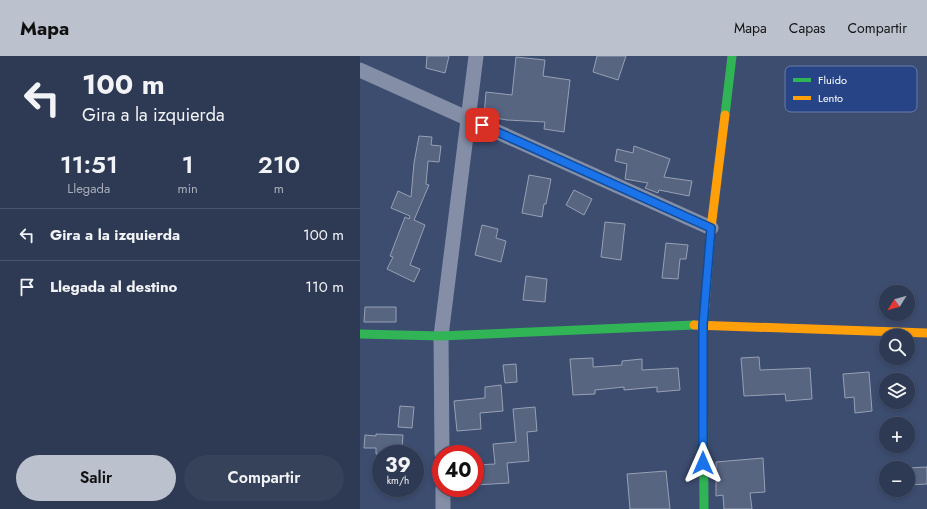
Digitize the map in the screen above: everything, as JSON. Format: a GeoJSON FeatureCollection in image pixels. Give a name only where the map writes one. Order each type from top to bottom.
{"type":"FeatureCollection","features":[{"type":"Feature","properties":{"kind":"street"},"geometry":{"type":"LineString","coordinates":[[442,445],[441,336],[476,56]]}},
{"type":"Feature","properties":{"kind":"street"},"geometry":{"type":"LineString","coordinates":[[704,509],[703,325],[711,228],[732,56]]}},
{"type":"Feature","properties":{"kind":"street"},"geometry":{"type":"LineString","coordinates":[[360,70],[711,228]]}},
{"type":"Feature","properties":{"kind":"street"},"geometry":{"type":"LineString","coordinates":[[360,334],[441,336],[703,325],[927,332]]}},
{"type":"Feature","properties":{"kind":"street"},"geometry":{"type":"LineString","coordinates":[[442,497],[443,509]]}},
{"type":"Feature","properties":{"kind":"building"},"geometry":{"type":"Polygon","coordinates":[[[427,56],[449,56],[445,73],[426,68],[427,56]]]}},
{"type":"Feature","properties":{"kind":"building"},"geometry":{"type":"Polygon","coordinates":[[[597,56],[626,56],[618,80],[593,72],[597,56]]]}},
{"type":"Feature","properties":{"kind":"building"},"geometry":{"type":"Polygon","coordinates":[[[516,57],[545,60],[543,76],[570,80],[564,132],[544,129],[545,122],[507,120],[484,116],[486,92],[512,95],[516,57]]]}},
{"type":"Feature","properties":{"kind":"building"},"geometry":{"type":"Polygon","coordinates":[[[419,136],[432,137],[431,145],[441,146],[439,162],[428,161],[426,184],[429,185],[414,220],[425,225],[410,265],[420,269],[414,282],[387,269],[393,257],[390,256],[405,217],[409,219],[410,216],[391,208],[398,191],[411,197],[414,163],[419,136]]]}},
{"type":"Feature","properties":{"kind":"building"},"geometry":{"type":"Polygon","coordinates":[[[634,146],[670,159],[664,177],[692,181],[689,196],[659,190],[658,193],[645,188],[648,183],[625,179],[627,164],[615,161],[617,149],[633,153],[634,146]]]}},
{"type":"Feature","properties":{"kind":"building"},"geometry":{"type":"Polygon","coordinates":[[[529,175],[551,179],[542,217],[522,213],[529,175]]]}},
{"type":"Feature","properties":{"kind":"building"},"geometry":{"type":"Polygon","coordinates":[[[574,190],[592,199],[584,215],[566,205],[574,190]]]}},
{"type":"Feature","properties":{"kind":"building"},"geometry":{"type":"Polygon","coordinates":[[[605,222],[625,224],[621,260],[601,257],[605,222]]]}},
{"type":"Feature","properties":{"kind":"building"},"geometry":{"type":"Polygon","coordinates":[[[482,225],[498,229],[496,238],[506,241],[501,262],[475,255],[482,225]]]}},
{"type":"Feature","properties":{"kind":"building"},"geometry":{"type":"Polygon","coordinates":[[[666,243],[688,245],[686,259],[680,259],[678,279],[662,278],[666,243]]]}},
{"type":"Feature","properties":{"kind":"building"},"geometry":{"type":"Polygon","coordinates":[[[526,276],[547,279],[545,302],[523,300],[526,276]]]}},
{"type":"Feature","properties":{"kind":"building"},"geometry":{"type":"Polygon","coordinates":[[[365,307],[396,307],[396,322],[364,322],[365,307]]]}},
{"type":"Feature","properties":{"kind":"building"},"geometry":{"type":"Polygon","coordinates":[[[759,357],[760,370],[810,368],[812,399],[786,401],[785,394],[744,396],[741,358],[759,357]]]}},
{"type":"Feature","properties":{"kind":"building"},"geometry":{"type":"Polygon","coordinates":[[[593,358],[593,367],[622,365],[622,361],[642,359],[642,370],[678,368],[680,390],[657,392],[657,387],[624,390],[624,387],[595,390],[595,394],[573,395],[570,359],[593,358]]]}},
{"type":"Feature","properties":{"kind":"building"},"geometry":{"type":"Polygon","coordinates":[[[516,364],[517,382],[505,383],[503,365],[516,364]]]}},
{"type":"Feature","properties":{"kind":"building"},"geometry":{"type":"Polygon","coordinates":[[[869,372],[872,411],[855,413],[854,397],[845,398],[843,374],[869,372]]]}},
{"type":"Feature","properties":{"kind":"building"},"geometry":{"type":"Polygon","coordinates":[[[501,385],[503,411],[480,413],[481,429],[457,431],[454,401],[485,398],[485,387],[501,385]]]}},
{"type":"Feature","properties":{"kind":"building"},"geometry":{"type":"Polygon","coordinates":[[[400,406],[414,407],[412,428],[398,427],[400,406]]]}},
{"type":"Feature","properties":{"kind":"building"},"geometry":{"type":"Polygon","coordinates":[[[535,407],[537,431],[527,432],[529,461],[507,463],[509,483],[484,484],[484,465],[495,464],[493,444],[516,442],[513,409],[535,407]]]}},
{"type":"Feature","properties":{"kind":"building"},"geometry":{"type":"Polygon","coordinates":[[[376,434],[403,435],[402,445],[372,445],[372,448],[364,448],[365,435],[376,436],[376,434]]]}},
{"type":"Feature","properties":{"kind":"building"},"geometry":{"type":"Polygon","coordinates":[[[763,458],[765,492],[750,493],[752,509],[724,509],[723,495],[716,496],[716,462],[763,458]]]}},
{"type":"Feature","properties":{"kind":"building"},"geometry":{"type":"Polygon","coordinates":[[[927,467],[927,484],[915,485],[915,468],[927,467]]]}},
{"type":"Feature","properties":{"kind":"building"},"geometry":{"type":"Polygon","coordinates":[[[666,471],[670,509],[630,509],[627,474],[666,471]]]}},
{"type":"Feature","properties":{"kind":"traffic: fast"},"geometry":{"type":"LineString","coordinates":[[725,115],[732,56]]}},
{"type":"Feature","properties":{"kind":"traffic: fast"},"geometry":{"type":"LineString","coordinates":[[704,509],[703,325],[705,306]]}},
{"type":"Feature","properties":{"kind":"traffic: fast"},"geometry":{"type":"LineString","coordinates":[[360,334],[441,336],[694,325]]}},
{"type":"Feature","properties":{"kind":"traffic: slow"},"geometry":{"type":"LineString","coordinates":[[705,306],[711,228],[725,115]]}},
{"type":"Feature","properties":{"kind":"traffic: slow"},"geometry":{"type":"LineString","coordinates":[[694,325],[927,333]]}},
{"type":"Feature","properties":{"kind":"route"},"geometry":{"type":"LineString","coordinates":[[482,125],[711,228],[703,325],[703,463]]}}]}
